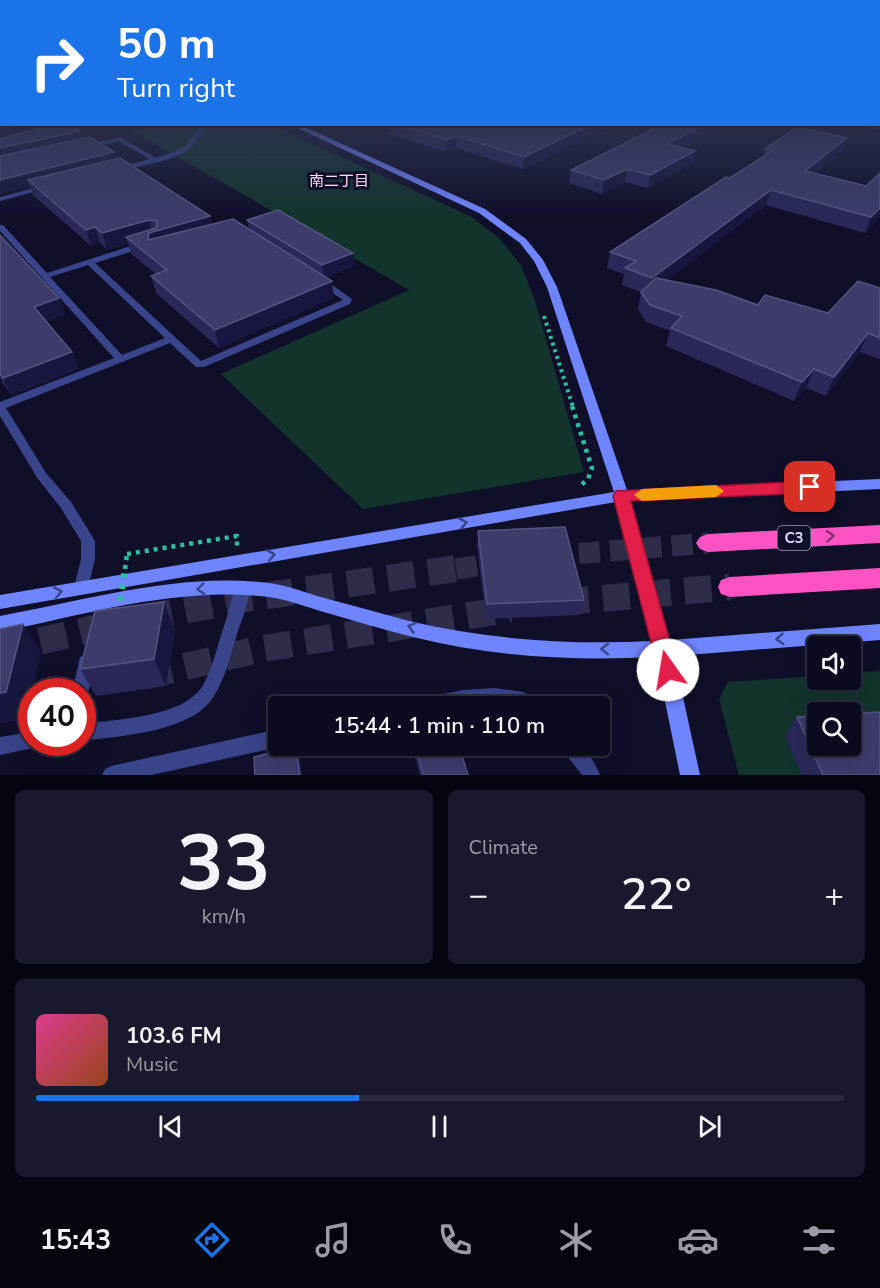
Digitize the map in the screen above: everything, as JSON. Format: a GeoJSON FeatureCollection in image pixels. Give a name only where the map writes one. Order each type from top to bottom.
{"type":"FeatureCollection","features":[{"type":"Feature","properties":{"kind":"highway","name":"C3"},"geometry":{"type":"LineString","coordinates":[[708,543],[880,534]]}},
{"type":"Feature","properties":{"kind":"highway"},"geometry":{"type":"LineString","coordinates":[[730,587],[880,578]]}},
{"type":"Feature","properties":{"kind":"street"},"geometry":{"type":"LineString","coordinates":[[338,144],[458,197],[504,225],[523,241],[538,260],[552,287],[622,496],[663,647],[690,775]]}},
{"type":"Feature","properties":{"kind":"street"},"geometry":{"type":"LineString","coordinates":[[0,602],[622,496],[880,484]]}},
{"type":"Feature","properties":{"kind":"street"},"geometry":{"type":"LineString","coordinates":[[0,624],[168,593],[243,586],[271,590],[451,637],[496,645],[608,650],[880,632]]}},
{"type":"Feature","properties":{"kind":"lane"},"geometry":{"type":"LineString","coordinates":[[76,149],[97,144]]}},
{"type":"Feature","properties":{"kind":"lane"},"geometry":{"type":"LineString","coordinates":[[129,144],[155,160]]}},
{"type":"Feature","properties":{"kind":"lane"},"geometry":{"type":"LineString","coordinates":[[107,172],[155,160],[188,147],[190,144]]}},
{"type":"Feature","properties":{"kind":"lane"},"geometry":{"type":"LineString","coordinates":[[130,166],[139,172]]}},
{"type":"Feature","properties":{"kind":"lane"},"geometry":{"type":"LineString","coordinates":[[0,199],[50,186]]}},
{"type":"Feature","properties":{"kind":"lane"},"geometry":{"type":"LineString","coordinates":[[0,227],[120,358]]}},
{"type":"Feature","properties":{"kind":"lane"},"geometry":{"type":"LineString","coordinates":[[45,276],[157,240]]}},
{"type":"Feature","properties":{"kind":"lane"},"geometry":{"type":"LineString","coordinates":[[89,262],[201,365],[347,302],[348,298],[312,276]]}},
{"type":"Feature","properties":{"kind":"lane"},"geometry":{"type":"LineString","coordinates":[[81,588],[88,559],[88,541],[66,505],[42,476],[0,406],[171,339]]}},
{"type":"Feature","properties":{"kind":"lane"},"geometry":{"type":"LineString","coordinates":[[96,731],[163,719],[191,708],[205,697],[213,683],[240,607],[243,586]]}},
{"type":"Feature","properties":{"kind":"lane"},"geometry":{"type":"LineString","coordinates":[[83,678],[87,659]]}},
{"type":"Feature","properties":{"kind":"lane"},"geometry":{"type":"LineString","coordinates":[[111,775],[268,740]]}},
{"type":"Feature","properties":{"kind":"lane"},"geometry":{"type":"LineString","coordinates":[[0,747],[18,744]]}},
{"type":"Feature","properties":{"kind":"lane"},"geometry":{"type":"LineString","coordinates":[[578,756],[591,775]]}},
{"type":"Feature","properties":{"kind":"path"},"geometry":{"type":"LineString","coordinates":[[541,304],[592,468],[592,474],[586,484],[573,490]]}},
{"type":"Feature","properties":{"kind":"path"},"geometry":{"type":"LineString","coordinates":[[118,616],[127,554],[237,536],[237,546]]}},
{"type":"Feature","properties":{"kind":"path"},"geometry":{"type":"LineString","coordinates":[[225,548],[249,544]]}},
{"type":"Feature","properties":{"kind":"path"},"geometry":{"type":"LineString","coordinates":[[121,564],[132,562]]}},
{"type":"Feature","properties":{"kind":"green space"},"geometry":{"type":"Polygon","coordinates":[[[156,144],[313,144],[470,216],[499,238],[521,265],[535,301],[584,472],[363,509],[221,374],[409,290],[156,144]]]}},
{"type":"Feature","properties":{"kind":"green space"},"geometry":{"type":"Polygon","coordinates":[[[880,671],[880,775],[739,775],[719,699],[728,682],[807,677],[807,690],[861,690],[861,672],[880,671]]]}},
{"type":"Feature","properties":{"kind":"building"},"geometry":{"type":"Polygon","coordinates":[[[0,144],[18,144],[0,148],[0,144]]]}},
{"type":"Feature","properties":{"kind":"building"},"geometry":{"type":"Polygon","coordinates":[[[56,144],[101,144],[114,152],[0,180],[0,156],[56,144]]]}},
{"type":"Feature","properties":{"kind":"building"},"geometry":{"type":"Polygon","coordinates":[[[483,144],[550,144],[524,157],[483,144]]]}},
{"type":"Feature","properties":{"kind":"building"},"geometry":{"type":"Polygon","coordinates":[[[623,144],[668,144],[695,151],[650,175],[627,169],[604,180],[571,170],[623,144]]]}},
{"type":"Feature","properties":{"kind":"building"},"geometry":{"type":"Polygon","coordinates":[[[772,144],[839,144],[805,171],[866,186],[880,173],[880,208],[871,217],[771,190],[652,278],[625,268],[636,261],[610,252],[726,177],[730,178],[772,151],[765,149],[772,144]]]}},
{"type":"Feature","properties":{"kind":"building"},"geometry":{"type":"Polygon","coordinates":[[[120,158],[210,216],[149,233],[148,240],[233,219],[332,281],[215,330],[151,276],[167,270],[126,237],[156,228],[157,221],[149,220],[102,233],[95,227],[86,230],[28,180],[120,158]]]}},
{"type":"Feature","properties":{"kind":"building"},"geometry":{"type":"Polygon","coordinates":[[[278,210],[353,253],[322,265],[247,220],[278,210]]]}},
{"type":"Feature","properties":{"kind":"building"},"geometry":{"type":"Polygon","coordinates":[[[0,235],[59,298],[34,307],[72,352],[3,378],[0,373],[0,235]]]}},
{"type":"Feature","properties":{"kind":"building"},"geometry":{"type":"Polygon","coordinates":[[[656,278],[716,290],[758,305],[765,295],[828,313],[858,281],[880,288],[880,338],[868,333],[834,377],[814,369],[802,382],[671,328],[682,316],[650,305],[641,292],[656,278]]]}},
{"type":"Feature","properties":{"kind":"building"},"geometry":{"type":"Polygon","coordinates":[[[565,527],[584,600],[487,604],[478,531],[565,527]]]}},
{"type":"Feature","properties":{"kind":"building"},"geometry":{"type":"Polygon","coordinates":[[[164,602],[154,659],[80,669],[95,611],[164,602]]]}},
{"type":"Feature","properties":{"kind":"building"},"geometry":{"type":"Polygon","coordinates":[[[23,624],[6,692],[0,693],[0,629],[23,624]]]}},
{"type":"Feature","properties":{"kind":"building"},"geometry":{"type":"Polygon","coordinates":[[[880,712],[880,775],[823,775],[814,756],[861,756],[861,713],[880,712]]]}},
{"type":"Feature","properties":{"kind":"building"},"geometry":{"type":"Polygon","coordinates":[[[797,717],[807,717],[807,739],[797,717]]]}},
{"type":"Feature","properties":{"kind":"building"},"geometry":{"type":"Polygon","coordinates":[[[268,753],[268,756],[297,756],[300,775],[255,775],[254,757],[268,753]]]}},
{"type":"Feature","properties":{"kind":"building"},"geometry":{"type":"Polygon","coordinates":[[[418,756],[462,756],[468,775],[423,775],[418,756]]]}},
{"type":"Feature","properties":{"kind":"tunnel"},"geometry":{"type":"LineString","coordinates":[[548,556],[708,543]]}},
{"type":"Feature","properties":{"kind":"tunnel"},"geometry":{"type":"LineString","coordinates":[[456,569],[503,562]]}},
{"type":"Feature","properties":{"kind":"tunnel"},"geometry":{"type":"LineString","coordinates":[[145,618],[242,599],[467,567]]}},
{"type":"Feature","properties":{"kind":"tunnel"},"geometry":{"type":"LineString","coordinates":[[562,602],[730,587]]}},
{"type":"Feature","properties":{"kind":"tunnel"},"geometry":{"type":"LineString","coordinates":[[145,676],[260,649],[510,609]]}},
{"type":"Feature","properties":{"kind":"tunnel"},"geometry":{"type":"LineString","coordinates":[[0,650],[115,624]]}},
{"type":"Feature","properties":{"kind":"slow traffic"},"geometry":{"type":"LineString","coordinates":[[642,495],[716,491]]}},
{"type":"Feature","properties":{"kind":"district","name":"南二丁目"},"geometry":{"type":"Point","coordinates":[339,181]}},
{"type":"Feature","properties":{"kind":"route"},"geometry":{"type":"LineString","coordinates":[[668,670],[622,496],[810,487]]}}]}
